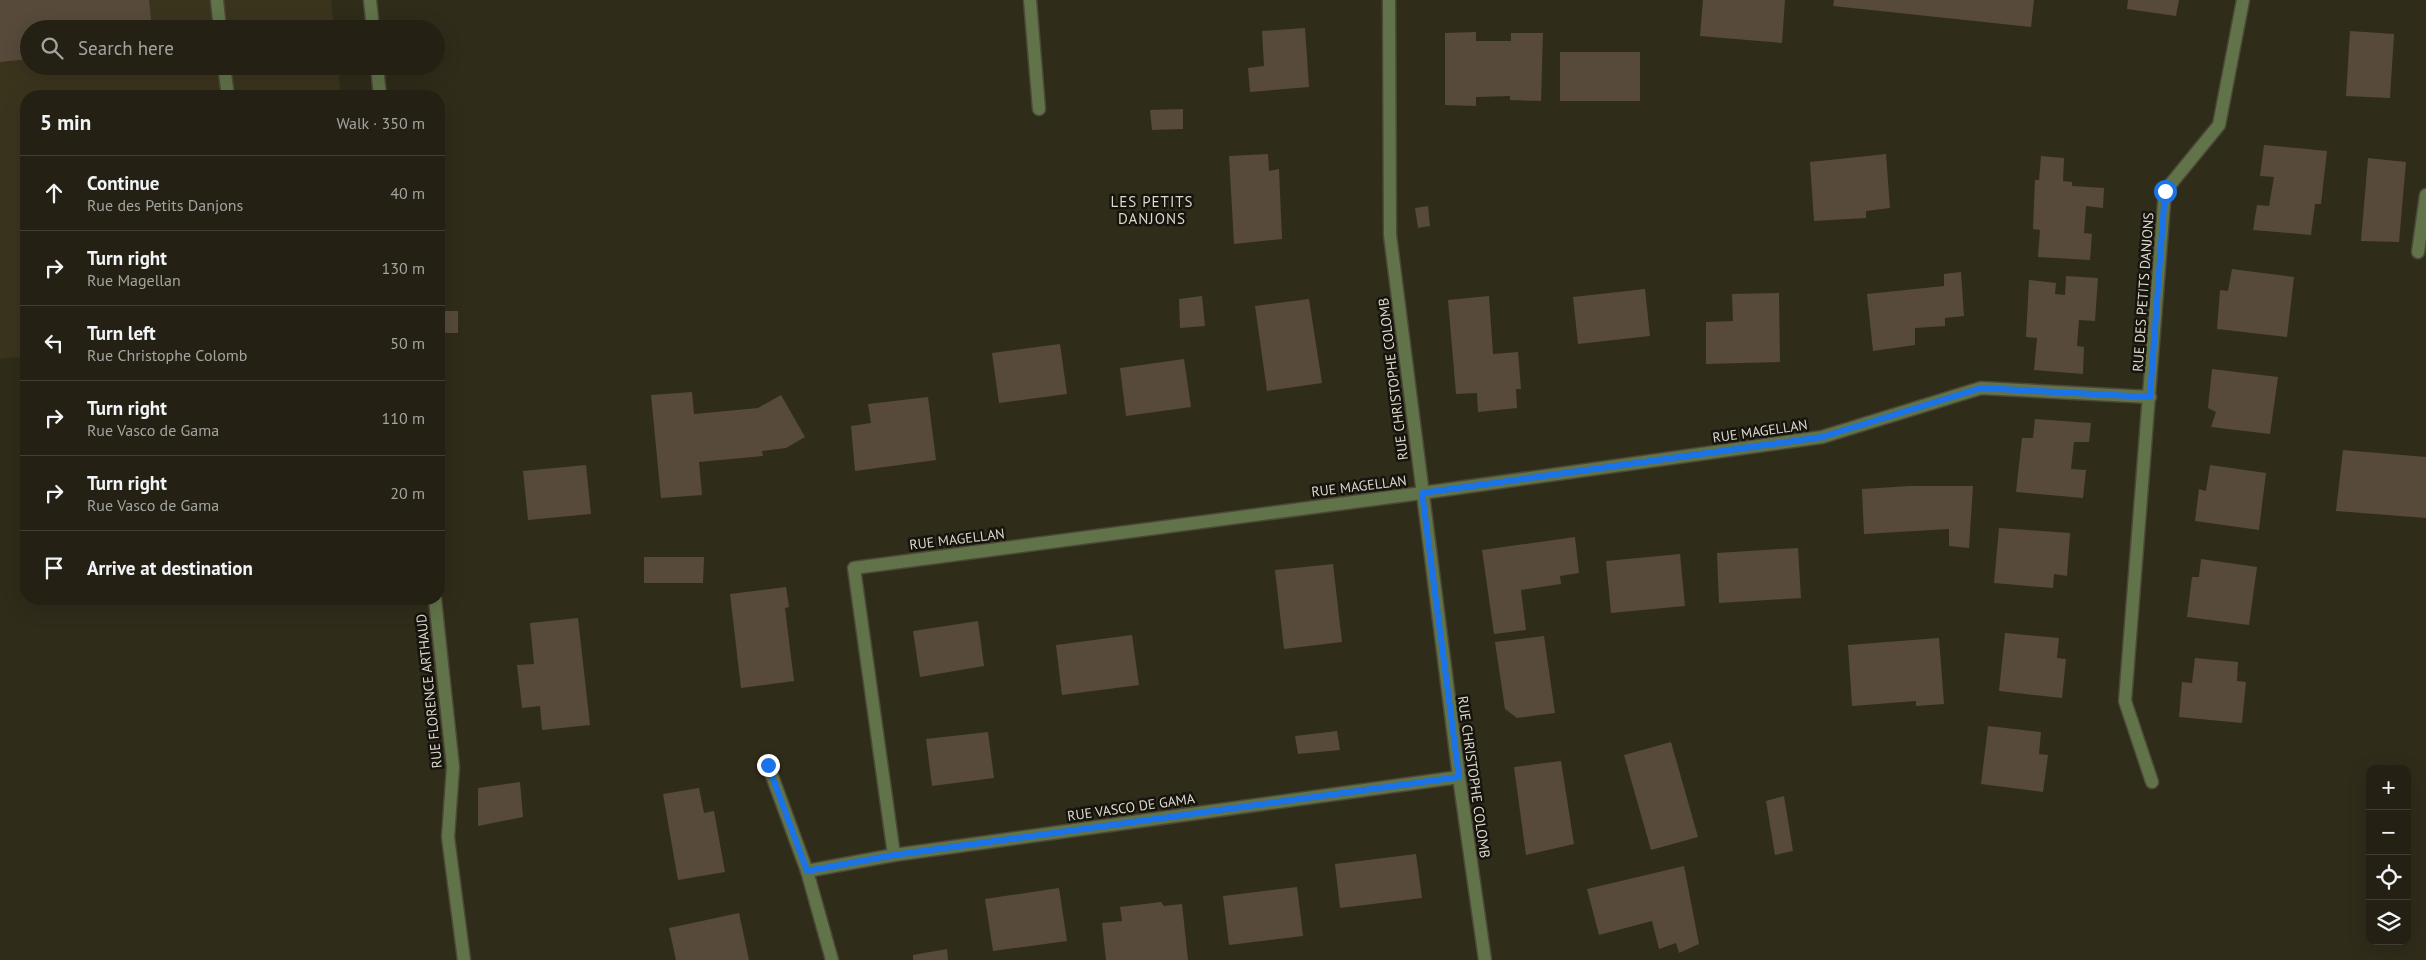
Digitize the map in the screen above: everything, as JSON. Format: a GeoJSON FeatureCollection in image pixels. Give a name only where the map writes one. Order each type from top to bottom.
{"type":"FeatureCollection","features":[{"type":"Feature","properties":{"kind":"street"},"geometry":{"type":"LineString","coordinates":[[217,0],[219,20]]}},
{"type":"Feature","properties":{"kind":"street"},"geometry":{"type":"LineString","coordinates":[[370,0],[372,20]]}},
{"type":"Feature","properties":{"kind":"street"},"geometry":{"type":"LineString","coordinates":[[1030,0],[1039,109]]}},
{"type":"Feature","properties":{"kind":"street","name":"RUE CHRISTOPHE COLOMB"},"geometry":{"type":"LineString","coordinates":[[1389,0],[1390,235],[1459,777],[1485,960]]}},
{"type":"Feature","properties":{"kind":"street","name":"RUE DES PETITS DANJONS"},"geometry":{"type":"LineString","coordinates":[[2152,782],[2125,700],[2165,191],[2219,125],[2243,0]]}},
{"type":"Feature","properties":{"kind":"street"},"geometry":{"type":"LineString","coordinates":[[225,75],[227,90]]}},
{"type":"Feature","properties":{"kind":"street"},"geometry":{"type":"LineString","coordinates":[[378,75],[379,90]]}},
{"type":"Feature","properties":{"kind":"street"},"geometry":{"type":"LineString","coordinates":[[2418,252],[2426,195]]}},
{"type":"Feature","properties":{"kind":"street","name":"RUE MAGELLAN"},"geometry":{"type":"LineString","coordinates":[[894,855],[854,568],[1422,493],[1822,437],[1981,388],[2150,397]]}},
{"type":"Feature","properties":{"kind":"street","name":"RUE FLORENCE ARTHAUD"},"geometry":{"type":"LineString","coordinates":[[436,605],[453,767],[448,837],[464,960]]}},
{"type":"Feature","properties":{"kind":"street"},"geometry":{"type":"LineString","coordinates":[[768,765],[807,871],[832,960]]}},
{"type":"Feature","properties":{"kind":"street","name":"RUE VASCO DE GAMA"},"geometry":{"type":"LineString","coordinates":[[807,871],[894,855],[1459,777]]}},
{"type":"Feature","properties":{"kind":"shaded area"},"geometry":{"type":"Polygon","coordinates":[[[0,0],[331,0],[333,20],[20,20],[20,75],[339,75],[340,90],[20,90],[20,357],[0,359],[0,0]]]}},
{"type":"Feature","properties":{"kind":"building"},"geometry":{"type":"Polygon","coordinates":[[[0,0],[149,0],[151,20],[20,20],[20,60],[0,62],[0,0]]]}},
{"type":"Feature","properties":{"kind":"building"},"geometry":{"type":"Polygon","coordinates":[[[1703,0],[1785,0],[1782,43],[1700,36],[1703,0]]]}},
{"type":"Feature","properties":{"kind":"building"},"geometry":{"type":"Polygon","coordinates":[[[1834,0],[2034,0],[2031,27],[1833,6],[1834,0]]]}},
{"type":"Feature","properties":{"kind":"building"},"geometry":{"type":"Polygon","coordinates":[[[2128,0],[2179,0],[2176,16],[2127,9],[2128,0]]]}},
{"type":"Feature","properties":{"kind":"building"},"geometry":{"type":"Polygon","coordinates":[[[1305,28],[1309,87],[1250,92],[1248,68],[1264,66],[1262,31],[1305,28]]]}},
{"type":"Feature","properties":{"kind":"building"},"geometry":{"type":"Polygon","coordinates":[[[2350,31],[2394,34],[2390,98],[2346,96],[2350,31]]]}},
{"type":"Feature","properties":{"kind":"building"},"geometry":{"type":"Polygon","coordinates":[[[1476,32],[1476,41],[1511,41],[1511,33],[1543,33],[1541,101],[1510,100],[1510,96],[1476,97],[1476,106],[1445,105],[1445,33],[1476,32]]]}},
{"type":"Feature","properties":{"kind":"building"},"geometry":{"type":"Polygon","coordinates":[[[1560,52],[1640,52],[1640,101],[1560,101],[1560,52]]]}},
{"type":"Feature","properties":{"kind":"building"},"geometry":{"type":"Polygon","coordinates":[[[1183,109],[1183,129],[1152,130],[1150,110],[1183,109]]]}},
{"type":"Feature","properties":{"kind":"building"},"geometry":{"type":"Polygon","coordinates":[[[2264,145],[2327,151],[2321,204],[2315,204],[2311,235],[2253,230],[2257,205],[2269,206],[2274,177],[2260,176],[2264,145]]]}},
{"type":"Feature","properties":{"kind":"building"},"geometry":{"type":"Polygon","coordinates":[[[1268,154],[1269,171],[1279,169],[1282,239],[1234,244],[1229,156],[1268,154]]]}},
{"type":"Feature","properties":{"kind":"building"},"geometry":{"type":"Polygon","coordinates":[[[1886,154],[1890,208],[1866,211],[1866,218],[1814,221],[1810,162],[1886,154]]]}},
{"type":"Feature","properties":{"kind":"building"},"geometry":{"type":"Polygon","coordinates":[[[2041,156],[2064,158],[2063,181],[2072,182],[2072,186],[2104,188],[2103,208],[2086,206],[2084,233],[2092,234],[2090,260],[2038,257],[2040,230],[2033,229],[2035,180],[2039,180],[2041,156]]]}},
{"type":"Feature","properties":{"kind":"building"},"geometry":{"type":"Polygon","coordinates":[[[2368,158],[2406,162],[2399,242],[2361,241],[2368,158]]]}},
{"type":"Feature","properties":{"kind":"building"},"geometry":{"type":"Polygon","coordinates":[[[1428,206],[1430,226],[1418,228],[1415,208],[1428,206]]]}},
{"type":"Feature","properties":{"kind":"building"},"geometry":{"type":"Polygon","coordinates":[[[2232,269],[2294,277],[2287,337],[2217,329],[2220,290],[2228,291],[2232,269]]]}},
{"type":"Feature","properties":{"kind":"building"},"geometry":{"type":"Polygon","coordinates":[[[1961,272],[1964,316],[1945,318],[1945,326],[1915,328],[1915,345],[1873,351],[1867,294],[1944,286],[1944,274],[1961,272]]]}},
{"type":"Feature","properties":{"kind":"building"},"geometry":{"type":"Polygon","coordinates":[[[2066,276],[2098,278],[2095,321],[2079,320],[2077,346],[2084,347],[2083,374],[2034,370],[2037,338],[2026,337],[2029,280],[2056,283],[2055,294],[2065,295],[2066,276]]]}},
{"type":"Feature","properties":{"kind":"building"},"geometry":{"type":"Polygon","coordinates":[[[1645,289],[1650,336],[1578,344],[1573,297],[1645,289]]]}},
{"type":"Feature","properties":{"kind":"building"},"geometry":{"type":"Polygon","coordinates":[[[1779,293],[1780,362],[1706,364],[1706,322],[1733,321],[1732,294],[1779,293]]]}},
{"type":"Feature","properties":{"kind":"building"},"geometry":{"type":"Polygon","coordinates":[[[1202,296],[1205,326],[1180,328],[1179,299],[1202,296]]]}},
{"type":"Feature","properties":{"kind":"building"},"geometry":{"type":"Polygon","coordinates":[[[1489,296],[1493,354],[1518,352],[1521,389],[1516,389],[1517,408],[1478,412],[1477,393],[1456,394],[1448,300],[1489,296]]]}},
{"type":"Feature","properties":{"kind":"building"},"geometry":{"type":"Polygon","coordinates":[[[1309,299],[1322,383],[1267,391],[1255,306],[1309,299]]]}},
{"type":"Feature","properties":{"kind":"building"},"geometry":{"type":"Polygon","coordinates":[[[445,311],[458,311],[458,333],[445,333],[445,311]]]}},
{"type":"Feature","properties":{"kind":"building"},"geometry":{"type":"Polygon","coordinates":[[[1060,344],[1067,394],[999,403],[992,353],[1060,344]]]}},
{"type":"Feature","properties":{"kind":"building"},"geometry":{"type":"Polygon","coordinates":[[[1184,359],[1191,407],[1126,416],[1120,368],[1184,359]]]}},
{"type":"Feature","properties":{"kind":"building"},"geometry":{"type":"Polygon","coordinates":[[[2212,369],[2278,377],[2270,434],[2211,427],[2216,412],[2208,408],[2212,369]]]}},
{"type":"Feature","properties":{"kind":"building"},"geometry":{"type":"Polygon","coordinates":[[[692,392],[694,414],[758,408],[781,395],[805,437],[786,448],[762,451],[763,456],[699,462],[702,495],[661,498],[651,395],[692,392]]]}},
{"type":"Feature","properties":{"kind":"building"},"geometry":{"type":"Polygon","coordinates":[[[928,397],[936,460],[855,471],[851,426],[871,423],[868,404],[928,397]]]}},
{"type":"Feature","properties":{"kind":"building"},"geometry":{"type":"Polygon","coordinates":[[[2035,419],[2091,423],[2089,442],[2074,442],[2071,469],[2086,470],[2083,498],[2016,492],[2022,438],[2033,438],[2035,419]]]}},
{"type":"Feature","properties":{"kind":"building"},"geometry":{"type":"Polygon","coordinates":[[[2343,450],[2426,457],[2426,518],[2336,511],[2343,450]]]}},
{"type":"Feature","properties":{"kind":"building"},"geometry":{"type":"Polygon","coordinates":[[[586,465],[591,514],[528,520],[523,471],[586,465]]]}},
{"type":"Feature","properties":{"kind":"building"},"geometry":{"type":"Polygon","coordinates":[[[2210,465],[2266,473],[2259,530],[2195,521],[2199,489],[2206,491],[2210,465]]]}},
{"type":"Feature","properties":{"kind":"building"},"geometry":{"type":"Polygon","coordinates":[[[1910,486],[1973,486],[1969,548],[1949,546],[1949,529],[1864,534],[1862,489],[1910,486]]]}},
{"type":"Feature","properties":{"kind":"building"},"geometry":{"type":"Polygon","coordinates":[[[1999,528],[2070,533],[2067,576],[2054,574],[2053,588],[1994,583],[1999,528]]]}},
{"type":"Feature","properties":{"kind":"building"},"geometry":{"type":"Polygon","coordinates":[[[1575,537],[1579,573],[1560,576],[1561,584],[1521,590],[1526,630],[1494,634],[1482,550],[1575,537]]]}},
{"type":"Feature","properties":{"kind":"building"},"geometry":{"type":"Polygon","coordinates":[[[1798,548],[1801,598],[1719,603],[1717,553],[1798,548]]]}},
{"type":"Feature","properties":{"kind":"building"},"geometry":{"type":"Polygon","coordinates":[[[1680,554],[1685,606],[1611,613],[1606,561],[1680,554]]]}},
{"type":"Feature","properties":{"kind":"building"},"geometry":{"type":"Polygon","coordinates":[[[644,557],[704,557],[703,583],[644,583],[644,557]]]}},
{"type":"Feature","properties":{"kind":"building"},"geometry":{"type":"Polygon","coordinates":[[[2201,559],[2257,567],[2249,625],[2187,617],[2192,577],[2199,577],[2201,559]]]}},
{"type":"Feature","properties":{"kind":"building"},"geometry":{"type":"Polygon","coordinates":[[[1333,564],[1342,642],[1284,649],[1275,570],[1333,564]]]}},
{"type":"Feature","properties":{"kind":"building"},"geometry":{"type":"Polygon","coordinates":[[[786,587],[789,607],[785,608],[794,681],[741,688],[730,594],[786,587]]]}},
{"type":"Feature","properties":{"kind":"building"},"geometry":{"type":"Polygon","coordinates":[[[578,618],[590,725],[542,730],[540,706],[522,708],[517,665],[534,664],[530,623],[578,618]]]}},
{"type":"Feature","properties":{"kind":"building"},"geometry":{"type":"Polygon","coordinates":[[[978,621],[984,666],[920,677],[913,631],[978,621]]]}},
{"type":"Feature","properties":{"kind":"building"},"geometry":{"type":"Polygon","coordinates":[[[2005,633],[2059,638],[2057,658],[2066,659],[2062,698],[1999,691],[2005,633]]]}},
{"type":"Feature","properties":{"kind":"building"},"geometry":{"type":"Polygon","coordinates":[[[1132,635],[1139,685],[1062,695],[1056,645],[1132,635]]]}},
{"type":"Feature","properties":{"kind":"building"},"geometry":{"type":"Polygon","coordinates":[[[1544,636],[1555,713],[1517,718],[1505,709],[1495,642],[1544,636]]]}},
{"type":"Feature","properties":{"kind":"building"},"geometry":{"type":"Polygon","coordinates":[[[1939,638],[1944,704],[1916,706],[1916,701],[1852,706],[1848,645],[1939,638]]]}},
{"type":"Feature","properties":{"kind":"building"},"geometry":{"type":"Polygon","coordinates":[[[2195,658],[2238,662],[2237,681],[2246,682],[2242,723],[2179,717],[2182,682],[2192,683],[2195,658]]]}},
{"type":"Feature","properties":{"kind":"building"},"geometry":{"type":"Polygon","coordinates":[[[1988,726],[2041,732],[2039,754],[2048,755],[2043,792],[1981,784],[1988,726]]]}},
{"type":"Feature","properties":{"kind":"building"},"geometry":{"type":"Polygon","coordinates":[[[1337,731],[1340,750],[1298,754],[1295,736],[1337,731]]]}},
{"type":"Feature","properties":{"kind":"building"},"geometry":{"type":"Polygon","coordinates":[[[988,732],[994,778],[932,786],[926,739],[988,732]]]}},
{"type":"Feature","properties":{"kind":"building"},"geometry":{"type":"Polygon","coordinates":[[[1671,742],[1698,837],[1651,850],[1624,755],[1671,742]]]}},
{"type":"Feature","properties":{"kind":"building"},"geometry":{"type":"Polygon","coordinates":[[[1561,761],[1574,844],[1526,855],[1514,767],[1561,761]]]}},
{"type":"Feature","properties":{"kind":"building"},"geometry":{"type":"Polygon","coordinates":[[[520,782],[523,817],[478,826],[478,788],[520,782]]]}},
{"type":"Feature","properties":{"kind":"building"},"geometry":{"type":"Polygon","coordinates":[[[699,788],[704,813],[714,811],[725,872],[678,880],[663,794],[699,788]]]}},
{"type":"Feature","properties":{"kind":"building"},"geometry":{"type":"Polygon","coordinates":[[[1784,796],[1793,851],[1775,855],[1766,801],[1784,796]]]}},
{"type":"Feature","properties":{"kind":"building"},"geometry":{"type":"Polygon","coordinates":[[[1416,854],[1422,898],[1340,908],[1335,864],[1416,854]]]}},
{"type":"Feature","properties":{"kind":"building"},"geometry":{"type":"Polygon","coordinates":[[[1684,866],[1699,944],[1679,953],[1676,943],[1659,949],[1652,921],[1599,935],[1587,889],[1684,866]]]}},
{"type":"Feature","properties":{"kind":"building"},"geometry":{"type":"Polygon","coordinates":[[[1297,887],[1303,936],[1229,945],[1223,896],[1297,887]]]}},
{"type":"Feature","properties":{"kind":"building"},"geometry":{"type":"Polygon","coordinates":[[[1059,888],[1067,941],[993,951],[985,899],[1059,888]]]}},
{"type":"Feature","properties":{"kind":"building"},"geometry":{"type":"Polygon","coordinates":[[[1161,902],[1164,906],[1182,904],[1188,960],[1106,960],[1102,923],[1122,921],[1120,907],[1161,902]]]}},
{"type":"Feature","properties":{"kind":"building"},"geometry":{"type":"Polygon","coordinates":[[[739,913],[749,960],[676,960],[669,928],[739,913]]]}},
{"type":"Feature","properties":{"kind":"building"},"geometry":{"type":"Polygon","coordinates":[[[947,949],[948,960],[913,960],[913,955],[947,949]]]}},
{"type":"Feature","properties":{"kind":"district","name":"LES PETITS DANJONS"},"geometry":{"type":"Point","coordinates":[1152,210]}},
{"type":"Feature","properties":{"kind":"route"},"geometry":{"type":"LineString","coordinates":[[768,765],[807,871],[894,855],[1459,777],[1422,493],[1822,437],[1981,388],[2150,397],[2165,191]]}}]}
